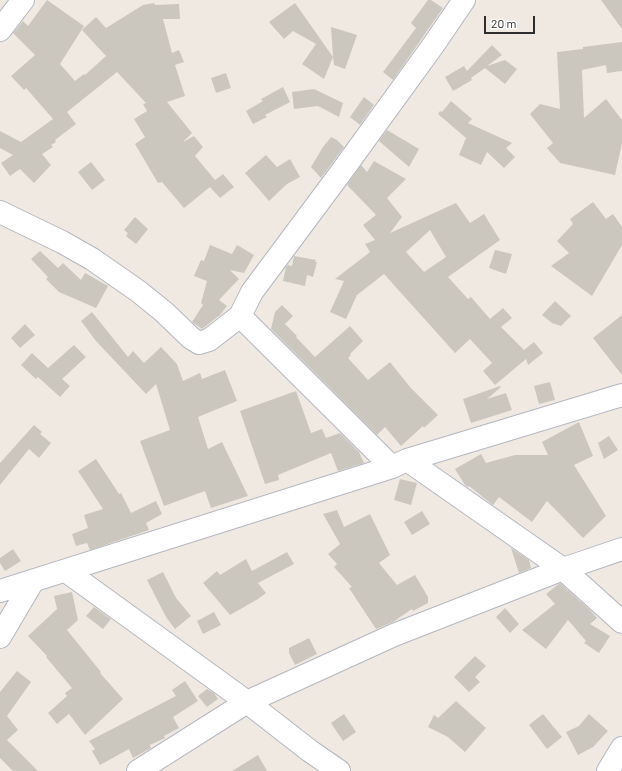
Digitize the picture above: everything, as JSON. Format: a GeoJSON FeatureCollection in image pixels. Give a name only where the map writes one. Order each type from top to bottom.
{"type":"FeatureCollection","features":[{"type":"Feature","properties":{"kind":"street"},"geometry":{"type":"LineString","coordinates":[[0,30],[23,0]]}},
{"type":"Feature","properties":{"kind":"street"},"geometry":{"type":"LineString","coordinates":[[0,212],[62,242],[92,259],[138,291],[198,343],[209,340],[240,316],[252,292],[342,171],[432,47],[464,0]]}},
{"type":"Feature","properties":{"kind":"street"},"geometry":{"type":"LineString","coordinates":[[240,316],[399,464],[563,569],[622,622]]}},
{"type":"Feature","properties":{"kind":"street"},"geometry":{"type":"LineString","coordinates":[[0,591],[399,464],[622,395]]}},
{"type":"Feature","properties":{"kind":"street"},"geometry":{"type":"LineString","coordinates":[[138,771],[247,702],[394,635],[563,569],[622,549]]}},
{"type":"Feature","properties":{"kind":"street"},"geometry":{"type":"LineString","coordinates":[[66,571],[247,702],[339,771]]}},
{"type":"Feature","properties":{"kind":"street"},"geometry":{"type":"LineString","coordinates":[[0,637],[33,581]]}},
{"type":"Feature","properties":{"kind":"street"},"geometry":{"type":"LineString","coordinates":[[608,771],[622,748]]}},
{"type":"Feature","properties":{"kind":"building"},"geometry":{"type":"Polygon","coordinates":[[[47,0],[84,26],[60,64],[75,81],[84,74],[85,75],[106,56],[82,30],[96,17],[106,28],[143,5],[154,3],[155,5],[179,4],[180,19],[163,19],[172,53],[179,50],[184,62],[175,65],[185,96],[167,102],[192,133],[183,142],[194,136],[203,147],[195,156],[215,180],[223,174],[234,187],[220,198],[210,187],[184,208],[162,182],[158,183],[135,144],[145,137],[134,119],[147,111],[143,104],[146,103],[117,72],[67,112],[76,124],[55,140],[56,142],[51,145],[53,147],[42,154],[51,165],[34,183],[20,169],[10,176],[1,163],[13,155],[0,148],[0,131],[21,142],[53,119],[26,88],[24,90],[11,76],[35,55],[13,33],[23,21],[28,26],[47,0]]]}},
{"type":"Feature","properties":{"kind":"building"},"geometry":{"type":"Polygon","coordinates":[[[428,0],[431,0],[443,8],[393,80],[383,72],[416,28],[411,23],[428,0]]]}},
{"type":"Feature","properties":{"kind":"building"},"geometry":{"type":"Polygon","coordinates":[[[601,0],[622,0],[622,29],[601,0]]]}},
{"type":"Feature","properties":{"kind":"building"},"geometry":{"type":"Polygon","coordinates":[[[295,3],[333,57],[324,79],[302,64],[316,44],[293,31],[284,39],[269,22],[295,3]]]}},
{"type":"Feature","properties":{"kind":"building"},"geometry":{"type":"Polygon","coordinates":[[[331,27],[357,35],[345,69],[334,65],[331,27]]]}},
{"type":"Feature","properties":{"kind":"building"},"geometry":{"type":"Polygon","coordinates":[[[622,42],[622,71],[607,73],[606,65],[582,70],[584,118],[606,99],[622,120],[622,143],[615,175],[560,163],[547,148],[553,143],[530,114],[540,104],[560,109],[557,52],[622,42]]]}},
{"type":"Feature","properties":{"kind":"building"},"geometry":{"type":"Polygon","coordinates":[[[492,45],[502,55],[487,66],[505,60],[517,69],[505,84],[485,68],[471,78],[472,80],[453,91],[445,77],[464,66],[467,71],[492,45]]]}},
{"type":"Feature","properties":{"kind":"building"},"geometry":{"type":"Polygon","coordinates":[[[226,73],[231,88],[216,93],[211,78],[226,73]]]}},
{"type":"Feature","properties":{"kind":"building"},"geometry":{"type":"Polygon","coordinates":[[[283,87],[290,102],[265,115],[267,117],[253,124],[246,111],[263,101],[261,99],[283,87]]]}},
{"type":"Feature","properties":{"kind":"building"},"geometry":{"type":"Polygon","coordinates":[[[314,89],[343,103],[339,117],[318,106],[294,109],[292,92],[314,89]]]}},
{"type":"Feature","properties":{"kind":"building"},"geometry":{"type":"Polygon","coordinates":[[[364,97],[374,105],[360,125],[350,117],[364,97]]]}},
{"type":"Feature","properties":{"kind":"building"},"geometry":{"type":"Polygon","coordinates":[[[451,101],[472,119],[468,123],[512,143],[506,148],[515,157],[504,168],[487,152],[481,165],[459,155],[466,138],[438,114],[440,111],[442,112],[451,101]]]}},
{"type":"Feature","properties":{"kind":"building"},"geometry":{"type":"Polygon","coordinates":[[[387,130],[419,149],[409,167],[379,141],[387,130]]]}},
{"type":"Feature","properties":{"kind":"building"},"geometry":{"type":"Polygon","coordinates":[[[331,137],[337,140],[344,147],[321,178],[311,167],[331,137]]]}},
{"type":"Feature","properties":{"kind":"building"},"geometry":{"type":"Polygon","coordinates":[[[266,155],[277,167],[290,159],[300,177],[287,184],[269,201],[245,173],[266,155]]]}},
{"type":"Feature","properties":{"kind":"building"},"geometry":{"type":"Polygon","coordinates":[[[374,161],[406,179],[387,198],[402,217],[390,233],[456,203],[470,223],[484,214],[500,240],[448,277],[468,299],[471,297],[490,319],[503,308],[512,318],[501,327],[524,350],[534,342],[543,353],[528,365],[526,359],[495,385],[483,371],[492,363],[470,339],[455,353],[384,274],[357,295],[346,319],[330,312],[344,281],[335,279],[370,252],[365,244],[375,240],[363,225],[376,215],[347,185],[361,165],[367,172],[374,161]],[[430,230],[406,252],[424,272],[446,257],[430,230]]]}},
{"type":"Feature","properties":{"kind":"building"},"geometry":{"type":"Polygon","coordinates":[[[91,162],[105,180],[92,190],[78,172],[91,162]]]}},
{"type":"Feature","properties":{"kind":"building"},"geometry":{"type":"Polygon","coordinates":[[[593,202],[606,219],[613,214],[622,227],[622,245],[592,296],[551,266],[569,253],[557,241],[573,224],[570,219],[593,202]]]}},
{"type":"Feature","properties":{"kind":"building"},"geometry":{"type":"Polygon","coordinates":[[[135,217],[148,229],[136,244],[126,236],[128,233],[124,230],[135,217]]]}},
{"type":"Feature","properties":{"kind":"building"},"geometry":{"type":"Polygon","coordinates":[[[210,245],[232,254],[237,245],[254,255],[244,273],[230,270],[239,279],[219,300],[227,306],[220,315],[202,329],[192,322],[203,305],[201,303],[207,281],[194,276],[201,260],[204,261],[210,245]]]}},
{"type":"Feature","properties":{"kind":"building"},"geometry":{"type":"Polygon","coordinates":[[[495,250],[512,254],[506,274],[489,268],[495,250]]]}},
{"type":"Feature","properties":{"kind":"building"},"geometry":{"type":"Polygon","coordinates":[[[40,251],[58,268],[63,263],[81,280],[85,273],[108,286],[96,308],[59,292],[46,279],[48,277],[31,259],[40,251]]]}},
{"type":"Feature","properties":{"kind":"building"},"geometry":{"type":"Polygon","coordinates":[[[294,256],[316,260],[315,262],[317,262],[313,277],[307,275],[305,286],[283,281],[286,267],[288,265],[292,266],[294,256]]]}},
{"type":"Feature","properties":{"kind":"building"},"geometry":{"type":"Polygon","coordinates":[[[555,301],[571,316],[561,326],[552,323],[542,315],[555,301]]]}},
{"type":"Feature","properties":{"kind":"building"},"geometry":{"type":"Polygon","coordinates":[[[282,305],[293,316],[285,324],[315,357],[350,326],[363,341],[348,358],[368,380],[390,362],[410,387],[438,415],[424,428],[423,426],[401,446],[385,427],[377,435],[271,329],[275,312],[282,305]]]}},
{"type":"Feature","properties":{"kind":"building"},"geometry":{"type":"Polygon","coordinates":[[[92,312],[128,357],[133,351],[144,363],[161,347],[177,364],[183,381],[200,373],[202,379],[225,370],[237,401],[198,417],[208,449],[222,442],[248,496],[211,508],[205,491],[164,506],[140,441],[170,430],[156,384],[146,394],[96,341],[81,321],[92,312]]]}},
{"type":"Feature","properties":{"kind":"building"},"geometry":{"type":"Polygon","coordinates":[[[622,315],[622,375],[593,338],[622,315]]]}},
{"type":"Feature","properties":{"kind":"building"},"geometry":{"type":"Polygon","coordinates":[[[25,324],[35,335],[20,348],[11,338],[25,324]]]}},
{"type":"Feature","properties":{"kind":"building"},"geometry":{"type":"Polygon","coordinates":[[[74,345],[86,357],[62,379],[70,386],[60,397],[38,377],[36,379],[21,365],[32,353],[48,368],[74,345]]]}},
{"type":"Feature","properties":{"kind":"building"},"geometry":{"type":"Polygon","coordinates":[[[550,382],[555,400],[539,404],[534,386],[550,382]]]}},
{"type":"Feature","properties":{"kind":"building"},"geometry":{"type":"Polygon","coordinates":[[[500,386],[501,387],[487,399],[506,393],[512,410],[471,423],[463,399],[500,386]]]}},
{"type":"Feature","properties":{"kind":"building"},"geometry":{"type":"Polygon","coordinates":[[[296,391],[311,433],[322,429],[326,438],[340,433],[359,452],[364,463],[338,471],[331,453],[278,475],[279,480],[265,484],[240,411],[296,391]]]}},
{"type":"Feature","properties":{"kind":"building"},"geometry":{"type":"Polygon","coordinates":[[[579,422],[593,456],[574,465],[606,516],[583,538],[547,501],[532,522],[499,497],[493,505],[469,486],[468,487],[465,485],[455,469],[481,454],[486,463],[515,455],[548,455],[542,442],[579,422]]]}},
{"type":"Feature","properties":{"kind":"building"},"geometry":{"type":"Polygon","coordinates":[[[34,425],[42,432],[40,434],[51,443],[39,458],[29,449],[0,485],[0,463],[34,425]]]}},
{"type":"Feature","properties":{"kind":"building"},"geometry":{"type":"Polygon","coordinates":[[[609,436],[618,450],[604,459],[598,443],[609,436]]]}},
{"type":"Feature","properties":{"kind":"building"},"geometry":{"type":"Polygon","coordinates":[[[96,459],[119,494],[121,493],[131,513],[156,501],[162,514],[146,523],[149,530],[90,550],[87,543],[76,546],[72,534],[88,528],[84,515],[103,509],[78,471],[96,459]]]}},
{"type":"Feature","properties":{"kind":"building"},"geometry":{"type":"Polygon","coordinates":[[[400,479],[417,483],[411,505],[394,500],[400,479]]]}},
{"type":"Feature","properties":{"kind":"building"},"geometry":{"type":"Polygon","coordinates":[[[337,510],[344,527],[370,514],[390,555],[379,563],[397,585],[415,575],[428,597],[428,603],[413,611],[412,609],[393,622],[376,629],[349,588],[352,587],[334,567],[337,564],[328,554],[340,544],[323,514],[337,510]]]}},
{"type":"Feature","properties":{"kind":"building"},"geometry":{"type":"Polygon","coordinates":[[[422,511],[430,524],[412,535],[404,522],[422,511]]]}},
{"type":"Feature","properties":{"kind":"building"},"geometry":{"type":"Polygon","coordinates":[[[511,548],[529,560],[531,568],[519,573],[511,548]]]}},
{"type":"Feature","properties":{"kind":"building"},"geometry":{"type":"Polygon","coordinates":[[[13,549],[21,561],[5,571],[0,563],[0,558],[13,549]]]}},
{"type":"Feature","properties":{"kind":"building"},"geometry":{"type":"Polygon","coordinates":[[[287,552],[294,564],[258,583],[266,593],[230,615],[203,583],[217,571],[220,575],[246,559],[252,571],[287,552]]]}},
{"type":"Feature","properties":{"kind":"building"},"geometry":{"type":"Polygon","coordinates":[[[163,572],[176,598],[191,616],[175,629],[166,617],[147,580],[163,572]]]}},
{"type":"Feature","properties":{"kind":"building"},"geometry":{"type":"Polygon","coordinates":[[[560,583],[597,618],[590,624],[610,636],[599,653],[584,643],[586,641],[568,620],[546,649],[522,630],[555,604],[546,594],[560,583]]]}},
{"type":"Feature","properties":{"kind":"building"},"geometry":{"type":"Polygon","coordinates":[[[72,592],[78,620],[67,630],[101,672],[100,673],[123,699],[85,735],[69,714],[57,724],[48,713],[67,696],[65,693],[72,688],[46,657],[47,656],[28,636],[57,609],[54,596],[72,592]]]}},
{"type":"Feature","properties":{"kind":"building"},"geometry":{"type":"Polygon","coordinates":[[[94,607],[111,619],[103,629],[86,616],[94,607]]]}},
{"type":"Feature","properties":{"kind":"building"},"geometry":{"type":"Polygon","coordinates":[[[505,608],[519,624],[510,633],[496,617],[505,608]]]}},
{"type":"Feature","properties":{"kind":"building"},"geometry":{"type":"Polygon","coordinates":[[[214,612],[221,625],[203,634],[197,621],[214,612]]]}},
{"type":"Feature","properties":{"kind":"building"},"geometry":{"type":"Polygon","coordinates":[[[309,638],[317,654],[295,665],[289,653],[289,648],[309,638]]]}},
{"type":"Feature","properties":{"kind":"building"},"geometry":{"type":"Polygon","coordinates":[[[475,656],[486,666],[475,677],[480,682],[469,692],[454,677],[475,656]]]}},
{"type":"Feature","properties":{"kind":"building"},"geometry":{"type":"Polygon","coordinates":[[[17,671],[31,682],[7,716],[18,730],[7,740],[38,771],[13,771],[0,758],[0,692],[17,671]]]}},
{"type":"Feature","properties":{"kind":"building"},"geometry":{"type":"Polygon","coordinates":[[[185,681],[198,701],[173,717],[179,728],[164,736],[165,738],[150,745],[151,748],[133,758],[129,749],[100,765],[92,751],[95,749],[89,741],[176,696],[172,690],[185,681]]]}},
{"type":"Feature","properties":{"kind":"building"},"geometry":{"type":"Polygon","coordinates":[[[207,689],[214,693],[218,699],[207,707],[198,696],[207,689]]]}},
{"type":"Feature","properties":{"kind":"building"},"geometry":{"type":"Polygon","coordinates":[[[456,701],[486,728],[465,752],[448,737],[428,727],[434,715],[438,718],[456,701]]]}},
{"type":"Feature","properties":{"kind":"building"},"geometry":{"type":"Polygon","coordinates":[[[344,714],[356,732],[343,741],[331,723],[344,714]]]}},
{"type":"Feature","properties":{"kind":"building"},"geometry":{"type":"Polygon","coordinates":[[[543,714],[562,737],[547,749],[529,725],[543,714]]]}},
{"type":"Feature","properties":{"kind":"building"},"geometry":{"type":"Polygon","coordinates":[[[589,714],[608,731],[593,747],[578,755],[566,732],[579,726],[589,714]]]}},
{"type":"Feature","properties":{"kind":"building"},"geometry":{"type":"Polygon","coordinates":[[[258,755],[267,771],[232,771],[258,755]]]}}]}
